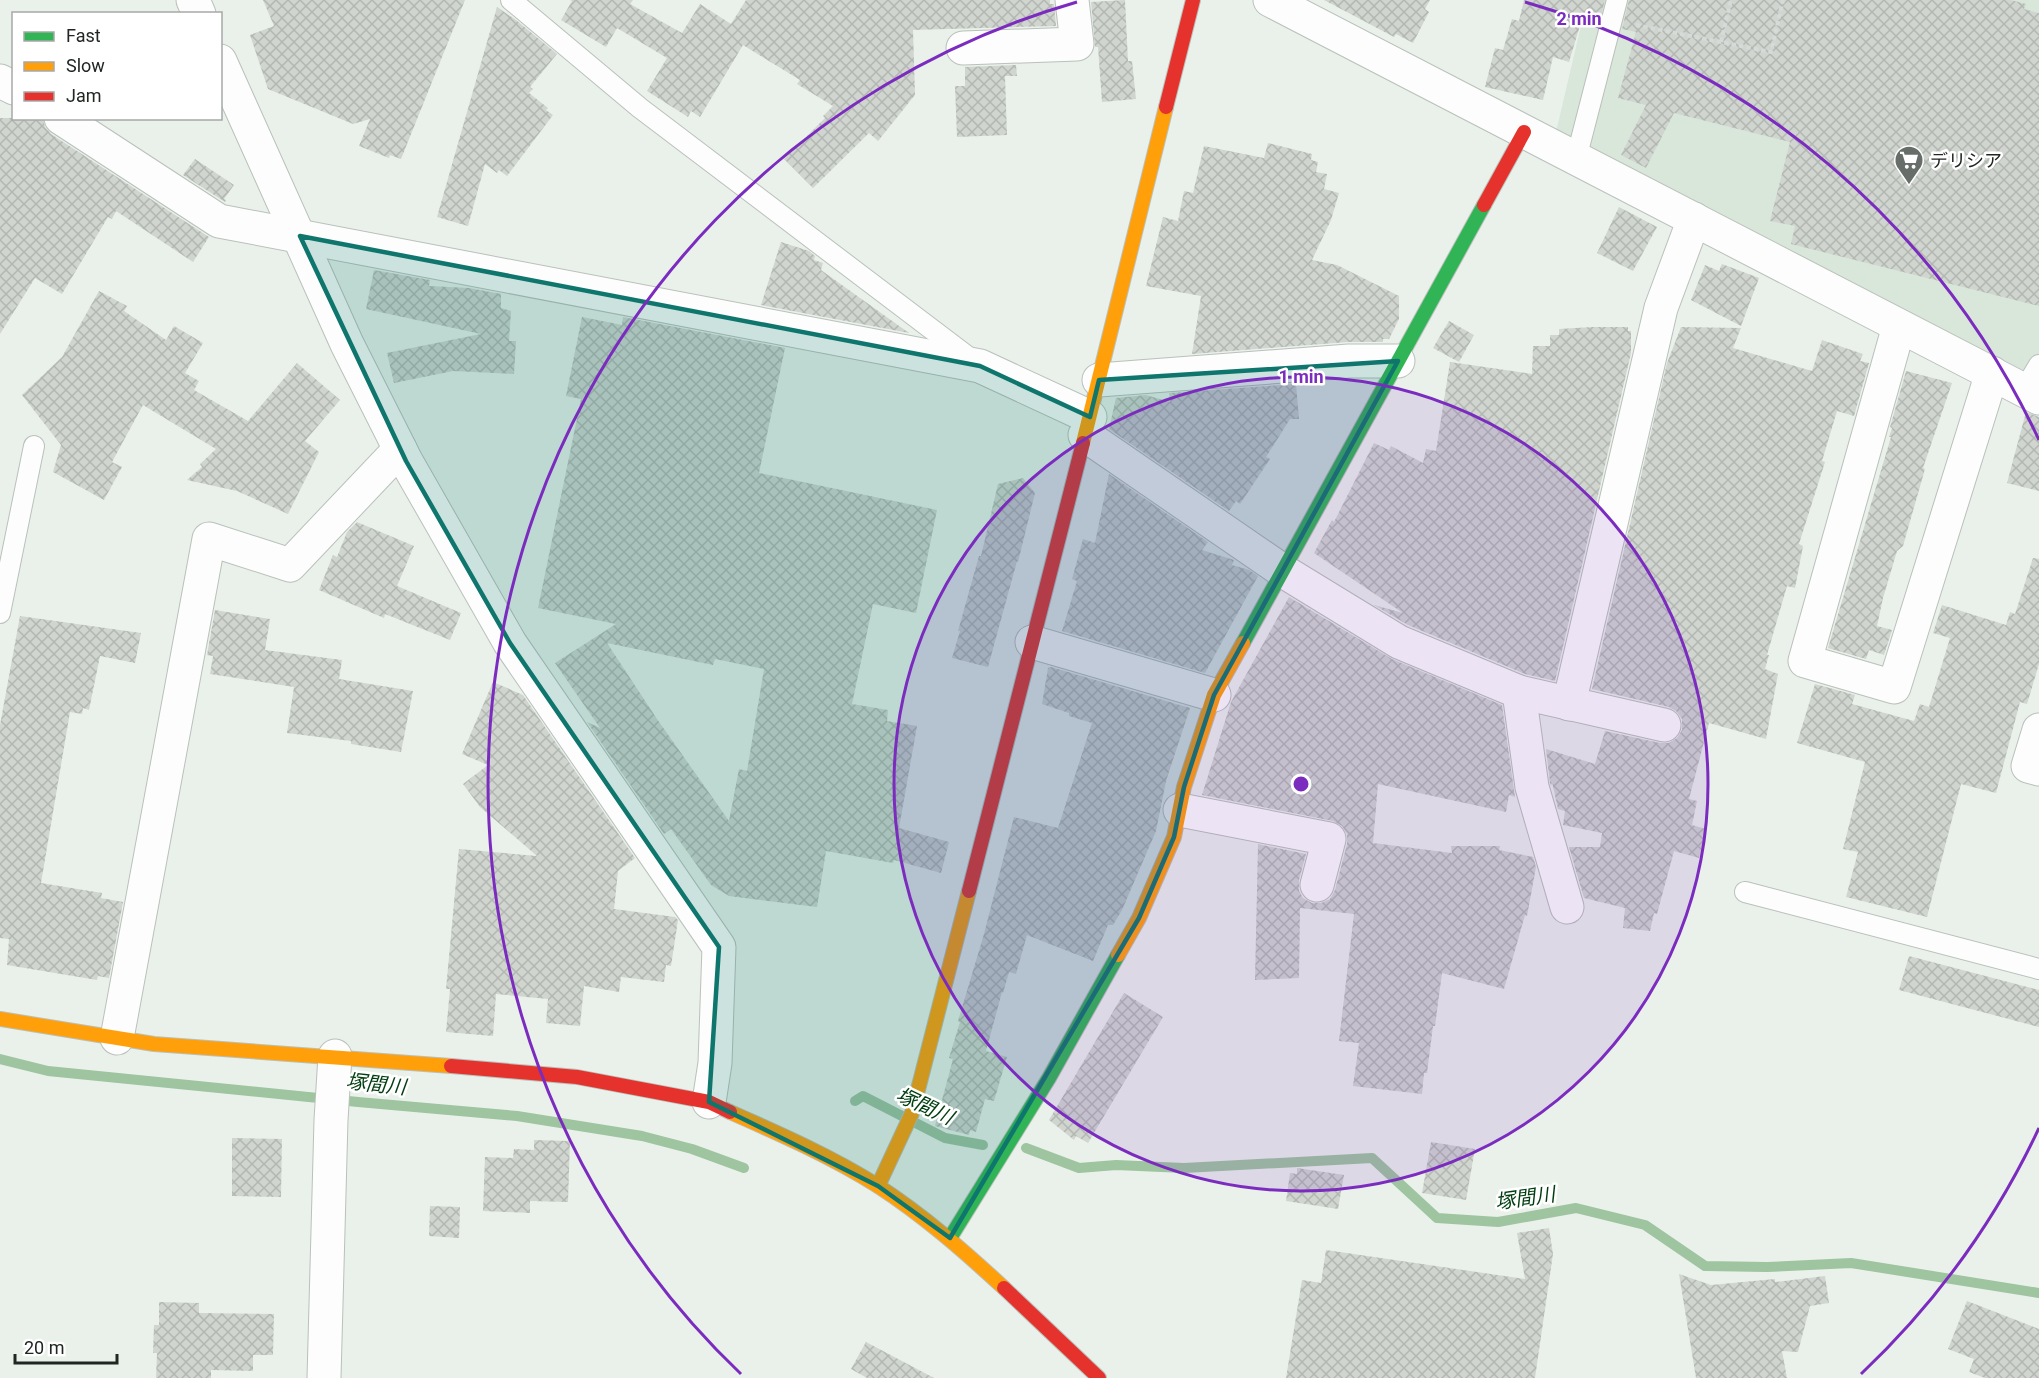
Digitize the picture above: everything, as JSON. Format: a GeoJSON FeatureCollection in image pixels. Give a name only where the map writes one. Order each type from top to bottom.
{"type":"FeatureCollection","features":[{"type":"Feature","properties":{"kind":"street"},"geometry":{"type":"LineString","coordinates":[[963,48],[1077,44],[1072,0]]}},
{"type":"Feature","properties":{"kind":"street"},"geometry":{"type":"LineString","coordinates":[[878,1186],[912,1113],[1099,380],[1193,0]]}},
{"type":"Feature","properties":{"kind":"street"},"geometry":{"type":"LineString","coordinates":[[1270,0],[1992,373],[2034,384]]}},
{"type":"Feature","properties":{"kind":"street"},"geometry":{"type":"LineString","coordinates":[[222,65],[347,344],[400,449],[510,643],[719,947],[715,1063],[709,1102]]}},
{"type":"Feature","properties":{"kind":"street"},"geometry":{"type":"LineString","coordinates":[[64,120],[219,221],[980,366],[1087,426],[1283,571],[1399,642],[1519,692],[1664,725]]}},
{"type":"Feature","properties":{"kind":"street"},"geometry":{"type":"LineString","coordinates":[[950,1238],[1049,1078],[1139,918],[1174,837],[1184,787],[1215,695],[1524,132]]}},
{"type":"Feature","properties":{"kind":"street"},"geometry":{"type":"LineString","coordinates":[[1569,704],[1662,308],[1694,219]]}},
{"type":"Feature","properties":{"kind":"street"},"geometry":{"type":"LineString","coordinates":[[1899,326],[1804,661],[1894,687],[1992,373]]}},
{"type":"Feature","properties":{"kind":"street"},"geometry":{"type":"LineString","coordinates":[[1099,380],[1349,361],[1398,361]]}},
{"type":"Feature","properties":{"kind":"street"},"geometry":{"type":"LineString","coordinates":[[117,1038],[209,539],[290,566],[400,449]]}},
{"type":"Feature","properties":{"kind":"street"},"geometry":{"type":"LineString","coordinates":[[1032,642],[1215,695]]}},
{"type":"Feature","properties":{"kind":"street"},"geometry":{"type":"LineString","coordinates":[[1519,692],[1532,787],[1567,907]]}},
{"type":"Feature","properties":{"kind":"street"},"geometry":{"type":"LineString","coordinates":[[2039,730],[2028,766],[2039,769]]}},
{"type":"Feature","properties":{"kind":"street"},"geometry":{"type":"LineString","coordinates":[[1180,810],[1329,839],[1317,885]]}},
{"type":"Feature","properties":{"kind":"street"},"geometry":{"type":"LineString","coordinates":[[0,1019],[334,1070],[577,1077],[709,1102],[793,1140],[878,1186],[950,1238],[1098,1378]]}},
{"type":"Feature","properties":{"kind":"street"},"geometry":{"type":"LineString","coordinates":[[324,1378],[334,1070]]}},
{"type":"Feature","properties":{"kind":"lane"},"geometry":{"type":"LineString","coordinates":[[511,0],[640,108],[980,366]]}},
{"type":"Feature","properties":{"kind":"lane"},"geometry":{"type":"LineString","coordinates":[[1576,159],[1617,0]]}},
{"type":"Feature","properties":{"kind":"lane"},"geometry":{"type":"LineString","coordinates":[[0,613],[34,446]]}},
{"type":"Feature","properties":{"kind":"lane"},"geometry":{"type":"LineString","coordinates":[[1744,892],[2039,969]]}},
{"type":"Feature","properties":{"kind":"path"},"geometry":{"type":"LineString","coordinates":[[1721,42],[1731,0]]}},
{"type":"Feature","properties":{"kind":"path"},"geometry":{"type":"LineString","coordinates":[[1612,21],[1771,52],[1783,0]]}},
{"type":"Feature","properties":{"kind":"highlighted area"},"geometry":{"type":"Polygon","coordinates":[[[300,236],[980,366],[1090,417],[1099,380],[1398,361],[1214,695],[1184,787],[1174,837],[1139,918],[950,1238],[878,1186],[709,1102],[719,947],[510,643],[406,461],[300,236]]]}},
{"type":"Feature","properties":{"kind":"shaded area"},"geometry":{"type":"Polygon","coordinates":[[[1587,0],[2039,0],[2039,378],[1556,132],[1587,0]]]}},
{"type":"Feature","properties":{"kind":"building"},"geometry":{"type":"Polygon","coordinates":[[[263,0],[465,0],[401,159],[390,155],[389,158],[359,146],[370,119],[353,124],[268,89],[250,35],[274,26],[263,0]]]}},
{"type":"Feature","properties":{"kind":"building"},"geometry":{"type":"Polygon","coordinates":[[[570,0],[633,0],[630,4],[682,33],[700,4],[731,24],[746,0],[1050,0],[1050,4],[1054,4],[1056,26],[913,30],[915,95],[878,141],[869,133],[813,188],[784,159],[825,118],[823,116],[833,106],[797,84],[800,80],[743,45],[700,117],[691,111],[688,117],[647,91],[667,58],[617,28],[606,47],[561,20],[572,1],[570,0]]]}},
{"type":"Feature","properties":{"kind":"building"},"geometry":{"type":"Polygon","coordinates":[[[1125,0],[1128,61],[1132,61],[1136,99],[1102,102],[1098,47],[1095,47],[1091,2],[1125,0]]]}},
{"type":"Feature","properties":{"kind":"building"},"geometry":{"type":"Polygon","coordinates":[[[1324,0],[1430,0],[1425,9],[1429,12],[1413,43],[1396,34],[1394,37],[1324,0]]]}},
{"type":"Feature","properties":{"kind":"building"},"geometry":{"type":"Polygon","coordinates":[[[1524,0],[1605,0],[1599,23],[1582,19],[1569,62],[1553,57],[1543,100],[1485,87],[1495,48],[1503,50],[1512,19],[1519,21],[1524,0]]]}},
{"type":"Feature","properties":{"kind":"building","name":"デリシア"},"geometry":{"type":"Polygon","coordinates":[[[1629,0],[2011,0],[2026,4],[2024,9],[2039,13],[2039,306],[1791,244],[1795,226],[1770,221],[1790,142],[1674,113],[1646,168],[1621,155],[1646,105],[1618,98],[1636,32],[1622,29],[1629,0]]]}},
{"type":"Feature","properties":{"kind":"building"},"geometry":{"type":"Polygon","coordinates":[[[497,7],[557,54],[530,87],[533,89],[529,93],[553,115],[507,176],[499,170],[497,173],[485,164],[468,226],[437,217],[497,7]]]}},
{"type":"Feature","properties":{"kind":"building"},"geometry":{"type":"Polygon","coordinates":[[[1016,65],[1017,76],[1005,76],[1007,135],[957,137],[955,86],[965,86],[965,67],[1016,65]]]}},
{"type":"Feature","properties":{"kind":"building"},"geometry":{"type":"Polygon","coordinates":[[[0,118],[43,120],[45,127],[51,134],[209,237],[193,262],[116,211],[112,219],[108,217],[62,294],[35,278],[0,334],[0,118]]]}},
{"type":"Feature","properties":{"kind":"building"},"geometry":{"type":"Polygon","coordinates":[[[1268,143],[1312,154],[1311,160],[1318,162],[1316,172],[1327,174],[1324,189],[1339,193],[1331,220],[1312,260],[1337,265],[1399,296],[1399,319],[1389,339],[1383,339],[1383,342],[1348,342],[1192,354],[1201,296],[1146,286],[1163,217],[1178,221],[1184,191],[1193,193],[1204,146],[1264,158],[1268,143]]]}},
{"type":"Feature","properties":{"kind":"building"},"geometry":{"type":"Polygon","coordinates":[[[195,159],[234,185],[224,199],[225,202],[183,175],[195,159]]]}},
{"type":"Feature","properties":{"kind":"building"},"geometry":{"type":"Polygon","coordinates":[[[1619,207],[1657,227],[1633,271],[1597,253],[1619,207]]]}},
{"type":"Feature","properties":{"kind":"building"},"geometry":{"type":"Polygon","coordinates":[[[781,242],[809,251],[815,256],[814,260],[823,263],[821,270],[909,333],[761,305],[781,242]]]}},
{"type":"Feature","properties":{"kind":"building"},"geometry":{"type":"Polygon","coordinates":[[[1722,264],[1759,278],[1741,326],[1691,300],[1705,265],[1719,271],[1722,264]]]}},
{"type":"Feature","properties":{"kind":"building"},"geometry":{"type":"Polygon","coordinates":[[[374,270],[430,280],[429,286],[469,288],[501,294],[501,308],[511,311],[509,341],[516,341],[514,374],[453,371],[394,383],[387,353],[481,334],[366,309],[374,270]]]}},
{"type":"Feature","properties":{"kind":"building"},"geometry":{"type":"Polygon","coordinates":[[[99,291],[127,306],[124,311],[166,340],[174,326],[203,343],[185,373],[199,381],[194,390],[248,421],[297,363],[340,400],[305,441],[319,452],[288,514],[237,491],[187,480],[202,467],[200,464],[216,449],[143,405],[112,462],[122,467],[104,500],[53,472],[61,445],[22,395],[62,357],[99,291]]]}},
{"type":"Feature","properties":{"kind":"building"},"geometry":{"type":"Polygon","coordinates":[[[582,317],[622,325],[623,317],[785,348],[759,473],[937,510],[916,613],[873,604],[852,704],[888,710],[887,721],[917,726],[899,828],[949,842],[941,873],[894,860],[893,863],[826,851],[817,907],[729,896],[711,885],[671,829],[664,834],[587,722],[600,728],[555,663],[616,624],[538,608],[581,399],[566,396],[582,317]],[[607,643],[729,821],[739,769],[747,771],[764,669],[715,659],[713,665],[607,643]]]}},
{"type":"Feature","properties":{"kind":"building"},"geometry":{"type":"Polygon","coordinates":[[[1449,321],[1474,335],[1459,362],[1433,348],[1449,321]]]}},
{"type":"Feature","properties":{"kind":"building"},"geometry":{"type":"Polygon","coordinates":[[[1628,327],[1628,331],[1631,331],[1631,353],[1555,681],[1525,674],[1408,625],[1374,605],[1403,613],[1314,553],[1332,520],[1334,522],[1374,443],[1389,450],[1391,446],[1423,463],[1426,449],[1436,451],[1450,362],[1532,374],[1533,346],[1550,346],[1550,335],[1559,335],[1559,329],[1628,327]]]}},
{"type":"Feature","properties":{"kind":"building"},"geometry":{"type":"Polygon","coordinates":[[[1681,327],[1741,328],[1733,348],[1812,371],[1822,340],[1863,354],[1860,361],[1869,363],[1854,416],[1837,411],[1822,461],[1825,462],[1799,544],[1803,546],[1795,588],[1787,586],[1767,655],[1769,655],[1765,669],[1778,674],[1766,739],[1709,723],[1689,799],[1697,801],[1692,825],[1706,829],[1699,858],[1674,851],[1657,914],[1654,913],[1650,931],[1623,928],[1625,908],[1584,898],[1569,847],[1600,847],[1602,833],[1563,825],[1565,811],[1558,809],[1552,782],[1551,786],[1550,783],[1546,749],[1595,764],[1605,731],[1669,743],[1677,738],[1682,730],[1682,719],[1676,711],[1669,707],[1592,689],[1667,363],[1681,327]]]}},
{"type":"Feature","properties":{"kind":"building"},"geometry":{"type":"Polygon","coordinates":[[[1906,371],[1952,383],[1923,468],[1925,469],[1903,546],[1897,551],[1883,598],[1877,626],[1892,630],[1884,655],[1869,650],[1866,659],[1828,648],[1891,437],[1889,437],[1892,428],[1890,427],[1906,371]]]}},
{"type":"Feature","properties":{"kind":"building"},"geometry":{"type":"Polygon","coordinates":[[[1296,384],[1299,419],[1290,419],[1266,457],[1270,459],[1240,504],[1236,501],[1229,511],[1109,429],[1116,398],[1146,395],[1170,402],[1169,393],[1296,384]]]}},
{"type":"Feature","properties":{"kind":"building"},"geometry":{"type":"Polygon","coordinates":[[[2026,412],[2039,417],[2039,491],[2007,483],[2026,412]]]}},
{"type":"Feature","properties":{"kind":"building"},"geometry":{"type":"Polygon","coordinates":[[[1109,474],[1208,542],[1202,550],[1234,560],[1232,565],[1249,570],[1258,576],[1205,673],[1062,631],[1077,581],[1072,579],[1083,539],[1095,543],[1109,474]]]}},
{"type":"Feature","properties":{"kind":"building"},"geometry":{"type":"Polygon","coordinates":[[[1023,478],[1035,493],[988,667],[952,658],[979,556],[981,556],[998,484],[1023,478]]]}},
{"type":"Feature","properties":{"kind":"building"},"geometry":{"type":"Polygon","coordinates":[[[357,522],[414,546],[397,586],[461,613],[450,640],[385,614],[384,618],[319,590],[333,555],[337,557],[347,532],[357,522]]]}},
{"type":"Feature","properties":{"kind":"building"},"geometry":{"type":"Polygon","coordinates":[[[2033,558],[2039,559],[2039,664],[2027,704],[2020,702],[1996,793],[1961,784],[1927,917],[1846,897],[1858,852],[1843,849],[1865,762],[1797,743],[1815,684],[1855,695],[1852,704],[1914,721],[1920,704],[1929,707],[1950,638],[1933,633],[1942,605],[2006,625],[2010,612],[2015,614],[2033,558]]]}},
{"type":"Feature","properties":{"kind":"building"},"geometry":{"type":"Polygon","coordinates":[[[1289,597],[1392,659],[1502,705],[1515,797],[1509,795],[1506,812],[1378,784],[1373,843],[1452,853],[1451,846],[1500,846],[1499,850],[1533,857],[1536,867],[1527,916],[1525,915],[1504,989],[1442,973],[1422,1094],[1353,1086],[1359,1043],[1339,1041],[1354,914],[1300,908],[1299,978],[1255,980],[1258,844],[1306,854],[1299,880],[1299,891],[1303,898],[1312,903],[1321,903],[1330,899],[1335,890],[1347,844],[1347,834],[1342,826],[1333,821],[1202,795],[1231,702],[1289,597]]]}},
{"type":"Feature","properties":{"kind":"building"},"geometry":{"type":"Polygon","coordinates":[[[215,610],[270,619],[265,650],[342,660],[339,679],[413,691],[401,752],[351,744],[351,741],[287,733],[294,687],[210,674],[213,656],[207,655],[215,610]]]}},
{"type":"Feature","properties":{"kind":"building"},"geometry":{"type":"Polygon","coordinates":[[[20,616],[141,633],[135,663],[100,656],[89,710],[83,708],[82,714],[70,712],[41,883],[102,893],[101,898],[123,902],[109,978],[98,976],[97,980],[7,965],[9,939],[0,938],[0,725],[20,616]]]}},
{"type":"Feature","properties":{"kind":"building"},"geometry":{"type":"Polygon","coordinates":[[[1048,668],[1190,708],[1166,781],[1156,831],[1122,910],[1113,925],[1108,925],[1093,961],[1027,935],[1016,974],[1009,972],[986,1051],[1007,1057],[994,1101],[985,1099],[976,1132],[970,1130],[969,1135],[935,1126],[953,1059],[949,1058],[960,1022],[958,1021],[984,934],[1014,817],[1058,828],[1092,723],[1042,704],[1048,668]]]}},
{"type":"Feature","properties":{"kind":"building"},"geometry":{"type":"Polygon","coordinates":[[[493,682],[523,695],[635,858],[618,871],[614,909],[675,917],[678,920],[671,966],[666,965],[664,982],[621,977],[619,992],[584,986],[580,1026],[546,1023],[548,999],[496,994],[493,1036],[446,1032],[450,989],[446,989],[459,849],[537,856],[480,807],[463,784],[488,765],[462,754],[493,682]]]}},
{"type":"Feature","properties":{"kind":"building"},"geometry":{"type":"Polygon","coordinates":[[[1909,956],[2039,990],[2039,1027],[1899,990],[1909,956]]]}},
{"type":"Feature","properties":{"kind":"building"},"geometry":{"type":"Polygon","coordinates":[[[1124,993],[1163,1017],[1088,1143],[1076,1136],[1074,1140],[1049,1120],[1124,993]]]}},
{"type":"Feature","properties":{"kind":"building"},"geometry":{"type":"Polygon","coordinates":[[[232,1138],[282,1139],[281,1197],[232,1196],[232,1138]]]}},
{"type":"Feature","properties":{"kind":"building"},"geometry":{"type":"Polygon","coordinates":[[[534,1140],[570,1141],[568,1202],[530,1201],[530,1213],[483,1211],[485,1157],[513,1158],[514,1149],[534,1150],[534,1140]]]}},
{"type":"Feature","properties":{"kind":"building"},"geometry":{"type":"Polygon","coordinates":[[[1431,1142],[1475,1149],[1466,1200],[1422,1193],[1431,1142]]]}},
{"type":"Feature","properties":{"kind":"building"},"geometry":{"type":"Polygon","coordinates":[[[1297,1168],[1344,1175],[1338,1209],[1286,1201],[1290,1173],[1297,1174],[1297,1168]]]}},
{"type":"Feature","properties":{"kind":"building"},"geometry":{"type":"Polygon","coordinates":[[[430,1206],[460,1207],[459,1238],[429,1236],[430,1206]]]}},
{"type":"Feature","properties":{"kind":"building"},"geometry":{"type":"Polygon","coordinates":[[[1549,1228],[1553,1254],[1535,1378],[1286,1378],[1302,1280],[1321,1283],[1326,1250],[1525,1279],[1517,1233],[1549,1228]]]}},
{"type":"Feature","properties":{"kind":"building"},"geometry":{"type":"Polygon","coordinates":[[[1679,1274],[1711,1285],[1775,1279],[1775,1282],[1825,1276],[1829,1303],[1810,1306],[1798,1352],[1782,1351],[1787,1378],[1696,1378],[1679,1274]]]}},
{"type":"Feature","properties":{"kind":"building"},"geometry":{"type":"Polygon","coordinates":[[[1967,1301],[2039,1329],[2039,1378],[1985,1378],[1969,1372],[1974,1359],[1948,1349],[1967,1301]]]}},
{"type":"Feature","properties":{"kind":"building"},"geometry":{"type":"Polygon","coordinates":[[[159,1302],[199,1303],[199,1313],[274,1314],[273,1355],[253,1355],[253,1371],[211,1370],[211,1378],[156,1378],[157,1353],[153,1353],[154,1325],[159,1325],[159,1302]]]}},
{"type":"Feature","properties":{"kind":"building"},"geometry":{"type":"Polygon","coordinates":[[[866,1342],[934,1378],[867,1378],[851,1369],[866,1342]]]}},
{"type":"Feature","properties":{"kind":"waterway","name":"塚間川"},"geometry":{"type":"LineString","coordinates":[[0,1059],[48,1071],[517,1116],[642,1136],[692,1149],[744,1168]]}},
{"type":"Feature","properties":{"kind":"waterway","name":"塚間川"},"geometry":{"type":"LineString","coordinates":[[855,1101],[863,1096],[945,1138],[983,1145]]}},
{"type":"Feature","properties":{"kind":"waterway","name":"塚間川"},"geometry":{"type":"LineString","coordinates":[[1026,1148],[1079,1168],[1116,1165],[1184,1168],[1372,1158],[1437,1218],[1498,1222],[1576,1208],[1645,1225],[1705,1266],[1767,1267],[1851,1263],[2039,1293]]}},
{"type":"Feature","properties":{"kind":"traffic: fast"},"geometry":{"type":"LineString","coordinates":[[1243,643],[1484,205]]}},
{"type":"Feature","properties":{"kind":"traffic: fast"},"geometry":{"type":"LineString","coordinates":[[950,1238],[1049,1078],[1118,955]]}},
{"type":"Feature","properties":{"kind":"traffic: slow"},"geometry":{"type":"LineString","coordinates":[[1083,443],[1166,107]]}},
{"type":"Feature","properties":{"kind":"traffic: slow"},"geometry":{"type":"LineString","coordinates":[[1118,955],[1139,918],[1174,837],[1184,787],[1214,695],[1243,643]]}},
{"type":"Feature","properties":{"kind":"traffic: slow"},"geometry":{"type":"LineString","coordinates":[[878,1186],[912,1113],[969,891]]}},
{"type":"Feature","properties":{"kind":"traffic: slow"},"geometry":{"type":"LineString","coordinates":[[0,1019],[154,1044],[451,1066]]}},
{"type":"Feature","properties":{"kind":"traffic: slow"},"geometry":{"type":"LineString","coordinates":[[730,1112],[787,1137],[878,1186],[943,1234],[1004,1288]]}},
{"type":"Feature","properties":{"kind":"traffic: jam"},"geometry":{"type":"LineString","coordinates":[[1166,107],[1193,0]]}},
{"type":"Feature","properties":{"kind":"traffic: jam"},"geometry":{"type":"LineString","coordinates":[[1484,205],[1524,132]]}},
{"type":"Feature","properties":{"kind":"traffic: jam"},"geometry":{"type":"LineString","coordinates":[[969,891],[1083,443]]}},
{"type":"Feature","properties":{"kind":"traffic: jam"},"geometry":{"type":"LineString","coordinates":[[451,1066],[577,1077],[709,1102],[730,1112]]}},
{"type":"Feature","properties":{"kind":"traffic: jam"},"geometry":{"type":"LineString","coordinates":[[1004,1288],[1099,1378]]}},
{"type":"Feature","properties":{"kind":"place","name":"デリシア"},"geometry":{"type":"Point","coordinates":[1909,186]}}]}
